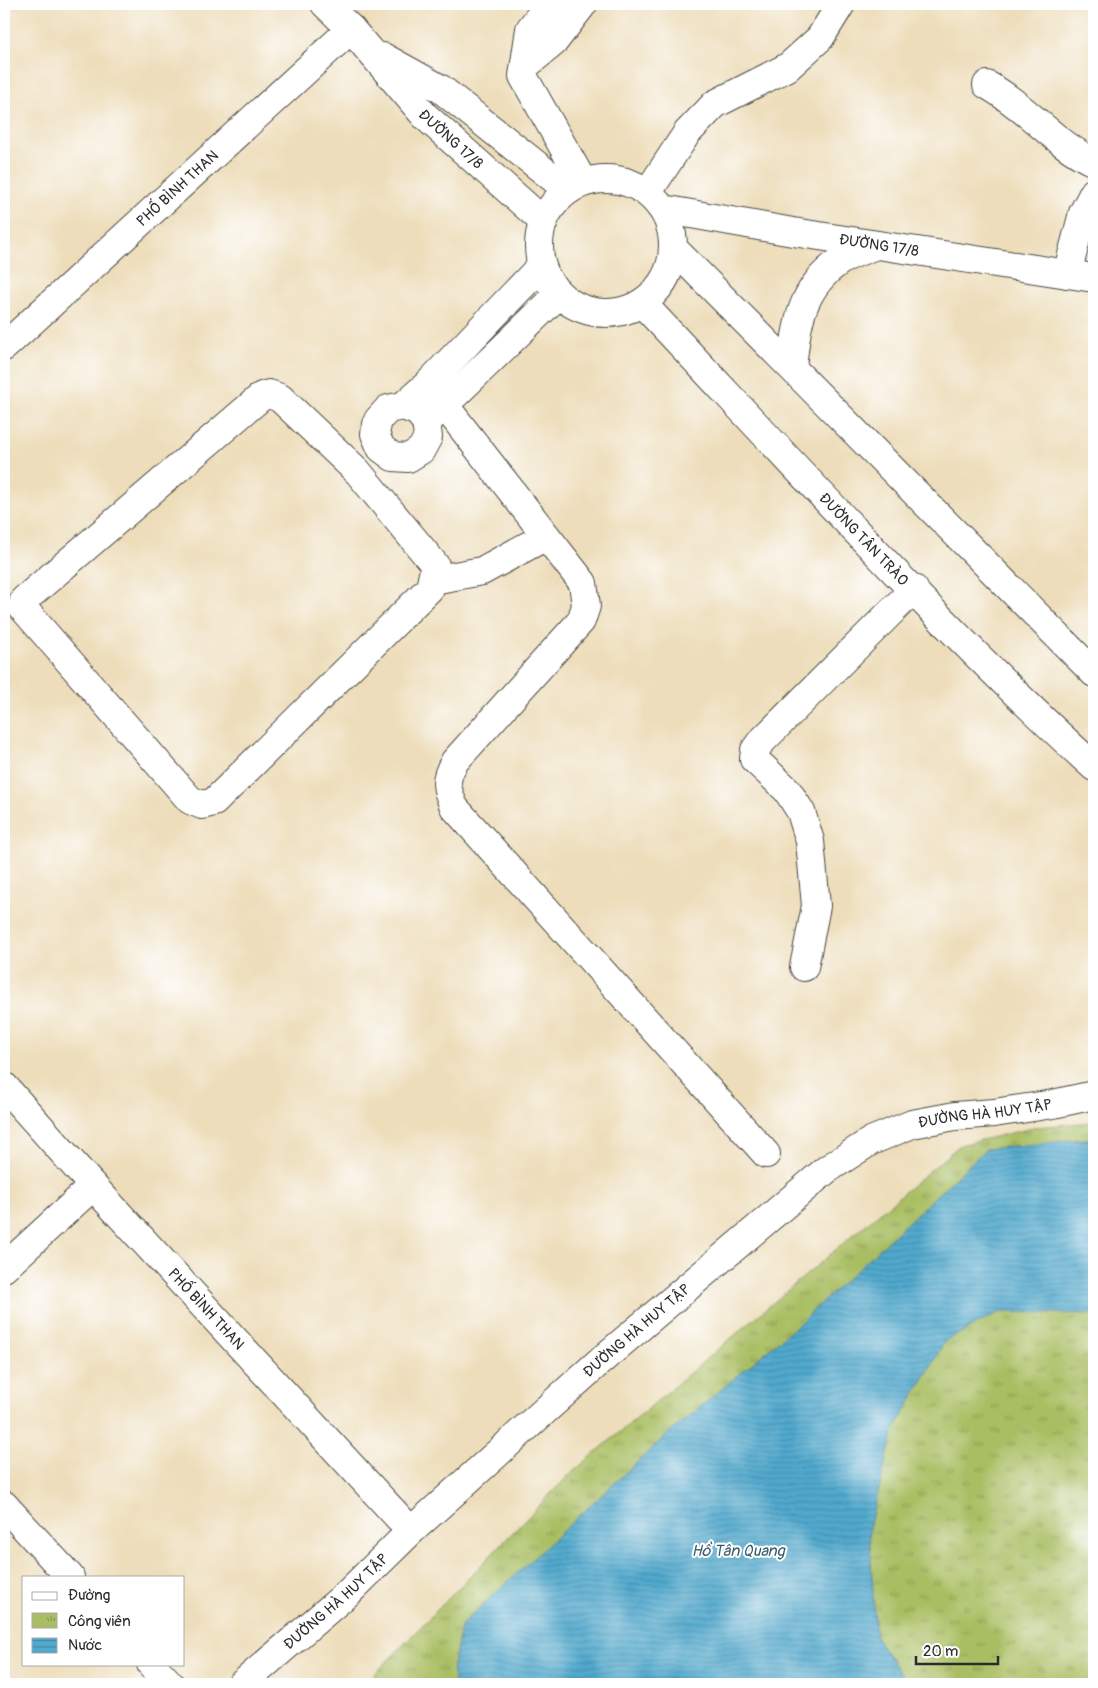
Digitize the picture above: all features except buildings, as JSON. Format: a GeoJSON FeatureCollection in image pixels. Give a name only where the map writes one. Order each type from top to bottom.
{"type":"FeatureCollection","features":[{"type":"Feature","properties":{"kind":"street","name":"ĐƯỜNG 17/8"},"geometry":{"type":"LineString","coordinates":[[325,4],[351,29],[425,116],[543,221]]}},
{"type":"Feature","properties":{"kind":"street"},"geometry":{"type":"LineString","coordinates":[[549,4],[530,29],[523,76],[576,186]]}},
{"type":"Feature","properties":{"kind":"street"},"geometry":{"type":"LineString","coordinates":[[525,66],[553,43],[583,4]]}},
{"type":"Feature","properties":{"kind":"street"},"geometry":{"type":"LineString","coordinates":[[655,201],[687,133],[715,104],[788,67],[820,38],[841,4]]}},
{"type":"Feature","properties":{"kind":"street","name":"PHỐ BÌNH THAN"},"geometry":{"type":"LineString","coordinates":[[4,347],[351,29]]}},
{"type":"Feature","properties":{"kind":"street","name":"ĐƯỜNG 17/8"},"geometry":{"type":"LineString","coordinates":[[368,49],[441,90],[576,186]]}},
{"type":"Feature","properties":{"kind":"street"},"geometry":{"type":"LineString","coordinates":[[987,85],[1003,94],[1062,144],[1094,162]]}},
{"type":"Feature","properties":{"kind":"street"},"geometry":{"type":"LineString","coordinates":[[605,178],[628,182],[655,201],[672,228],[674,249],[670,270],[659,289],[642,304],[621,312],[599,313],[577,307],[559,294],[541,266],[538,244],[543,221],[553,203],[576,186],[605,178]]}},
{"type":"Feature","properties":{"kind":"street"},"geometry":{"type":"LineString","coordinates":[[1067,274],[1083,213],[1094,192]]}},
{"type":"Feature","properties":{"kind":"street","name":"ĐƯỜNG 17/8"},"geometry":{"type":"LineString","coordinates":[[655,201],[876,245],[1094,278]]}},
{"type":"Feature","properties":{"kind":"street"},"geometry":{"type":"LineString","coordinates":[[792,367],[796,324],[816,280],[841,260],[876,245]]}},
{"type":"Feature","properties":{"kind":"street"},"geometry":{"type":"LineString","coordinates":[[674,249],[1094,673]]}},
{"type":"Feature","properties":{"kind":"street"},"geometry":{"type":"LineString","coordinates":[[541,266],[428,384],[403,406],[388,409],[378,420],[375,434],[381,448],[393,457],[408,458],[421,450],[436,414],[559,294]]}},
{"type":"Feature","properties":{"kind":"street","name":"ĐƯỜNG TÂN TRÀO"},"geometry":{"type":"LineString","coordinates":[[642,304],[1034,712],[1094,767]]}},
{"type":"Feature","properties":{"kind":"street"},"geometry":{"type":"LineString","coordinates":[[428,384],[436,414],[546,536],[583,582],[586,606],[581,622],[455,761],[446,775],[454,808],[766,1154]]}},
{"type":"Feature","properties":{"kind":"street"},"geometry":{"type":"LineString","coordinates":[[269,394],[280,398],[358,472],[434,565],[433,580],[430,588],[214,802],[202,805],[190,800],[22,607],[24,600],[262,396],[269,394]]}},
{"type":"Feature","properties":{"kind":"street"},"geometry":{"type":"LineString","coordinates":[[403,406],[417,411],[436,414]]}},
{"type":"Feature","properties":{"kind":"street"},"geometry":{"type":"LineString","coordinates":[[358,472],[381,448]]}},
{"type":"Feature","properties":{"kind":"street"},"geometry":{"type":"LineString","coordinates":[[433,580],[482,572],[546,536]]}},
{"type":"Feature","properties":{"kind":"street"},"geometry":{"type":"LineString","coordinates":[[804,967],[816,906],[810,841],[801,812],[787,790],[754,759],[755,750],[914,589]]}},
{"type":"Feature","properties":{"kind":"street","name":"PHỐ BÌNH THAN"},"geometry":{"type":"LineString","coordinates":[[4,1086],[93,1186],[411,1531]]}},
{"type":"Feature","properties":{"kind":"street","name":"ĐƯỜNG HÀ HUY TẬP"},"geometry":{"type":"LineString","coordinates":[[242,1684],[349,1592],[411,1531],[599,1362],[826,1170],[871,1141],[912,1124],[955,1116],[994,1113],[1053,1104],[1094,1095]]}},
{"type":"Feature","properties":{"kind":"street"},"geometry":{"type":"LineString","coordinates":[[4,1268],[93,1186]]}},
{"type":"Feature","properties":{"kind":"street"},"geometry":{"type":"LineString","coordinates":[[4,1506],[69,1576]]}},
{"type":"Feature","properties":{"kind":"street"},"geometry":{"type":"LineString","coordinates":[[153,1666],[170,1684]]}},
{"type":"Feature","properties":{"kind":"green space"},"geometry":{"type":"Polygon","coordinates":[[[1094,1122],[1094,1684],[365,1684],[568,1476],[960,1145],[1037,1127],[1094,1122]]]}},
{"type":"Feature","properties":{"kind":"water","name":"Hồ Tân Quang"},"geometry":{"type":"Polygon","coordinates":[[[1094,1138],[1094,1314],[1000,1312],[945,1341],[894,1431],[869,1528],[876,1638],[908,1684],[455,1684],[452,1669],[462,1624],[660,1441],[800,1323],[986,1149],[1094,1138]]]}}]}
